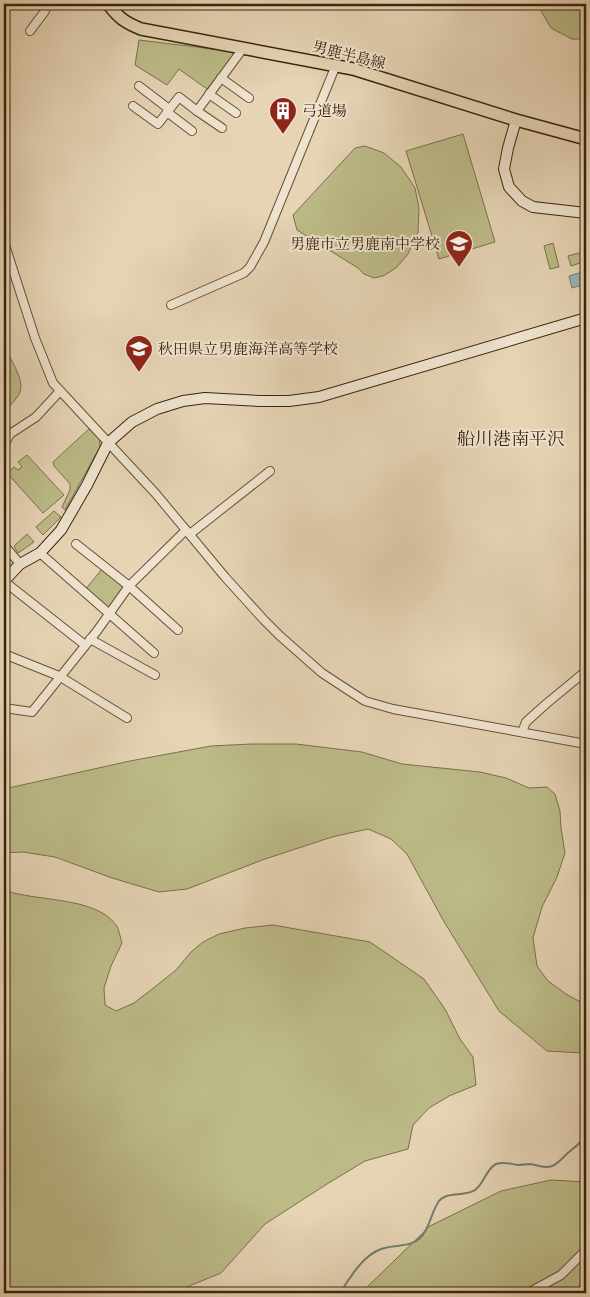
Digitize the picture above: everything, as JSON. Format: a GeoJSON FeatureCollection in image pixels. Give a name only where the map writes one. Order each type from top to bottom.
{"type":"FeatureCollection","features":[{"type":"Feature","properties":{"kind":"main road","name":"男鹿半島線"},"geometry":{"type":"LineString","coordinates":[[108,4],[119,17],[141,29],[353,69],[516,120],[586,139]]}},
{"type":"Feature","properties":{"kind":"street"},"geometry":{"type":"LineString","coordinates":[[30,31],[45,11],[47,4]]}},
{"type":"Feature","properties":{"kind":"street"},"geometry":{"type":"LineString","coordinates":[[197,111],[244,47]]}},
{"type":"Feature","properties":{"kind":"street"},"geometry":{"type":"LineString","coordinates":[[171,305],[244,273],[250,267],[264,242],[336,65]]}},
{"type":"Feature","properties":{"kind":"street"},"geometry":{"type":"LineString","coordinates":[[221,78],[249,98]]}},
{"type":"Feature","properties":{"kind":"street"},"geometry":{"type":"LineString","coordinates":[[138,86],[192,130]]}},
{"type":"Feature","properties":{"kind":"street"},"geometry":{"type":"LineString","coordinates":[[209,94],[236,113]]}},
{"type":"Feature","properties":{"kind":"street"},"geometry":{"type":"LineString","coordinates":[[133,106],[158,124],[178,97],[222,128]]}},
{"type":"Feature","properties":{"kind":"street"},"geometry":{"type":"LineString","coordinates":[[516,120],[504,169],[509,187],[522,201],[533,207],[586,213]]}},
{"type":"Feature","properties":{"kind":"street"},"geometry":{"type":"LineString","coordinates":[[4,242],[35,338],[53,383],[156,494],[225,577],[264,620],[322,673],[365,701],[393,709],[586,744]]}},
{"type":"Feature","properties":{"kind":"street"},"geometry":{"type":"LineString","coordinates":[[155,675],[87,642],[4,584],[6,579],[20,564],[40,553],[61,530],[108,443],[132,422],[157,409],[183,401],[206,398],[289,401],[319,397],[586,318]]}},
{"type":"Feature","properties":{"kind":"street"},"geometry":{"type":"LineString","coordinates":[[4,445],[10,434],[36,417],[60,391]]}},
{"type":"Feature","properties":{"kind":"street"},"geometry":{"type":"LineString","coordinates":[[4,708],[32,712],[109,614],[128,586],[188,532],[270,471]]}},
{"type":"Feature","properties":{"kind":"street"},"geometry":{"type":"LineString","coordinates":[[76,544],[178,630]]}},
{"type":"Feature","properties":{"kind":"street"},"geometry":{"type":"LineString","coordinates":[[4,545],[20,564]]}},
{"type":"Feature","properties":{"kind":"street"},"geometry":{"type":"LineString","coordinates":[[40,553],[154,653]]}},
{"type":"Feature","properties":{"kind":"street"},"geometry":{"type":"LineString","coordinates":[[4,654],[59,676],[126,718]]}},
{"type":"Feature","properties":{"kind":"street"},"geometry":{"type":"LineString","coordinates":[[522,732],[526,722],[586,671]]}},
{"type":"Feature","properties":{"kind":"street"},"geometry":{"type":"LineString","coordinates":[[528,1293],[561,1274],[586,1250]]}},
{"type":"Feature","properties":{"kind":"shaded area"},"geometry":{"type":"Polygon","coordinates":[[[537,4],[586,4],[586,39],[572,39],[551,28],[537,4]]]}},
{"type":"Feature","properties":{"kind":"shaded area"},"geometry":{"type":"Polygon","coordinates":[[[139,40],[237,52],[207,89],[179,69],[167,85],[135,65],[139,40]]]}},
{"type":"Feature","properties":{"kind":"shaded area"},"geometry":{"type":"Polygon","coordinates":[[[463,134],[495,242],[439,259],[406,151],[463,134]]]}},
{"type":"Feature","properties":{"kind":"shaded area"},"geometry":{"type":"Polygon","coordinates":[[[365,146],[384,153],[401,167],[415,188],[419,208],[418,232],[408,254],[396,268],[383,276],[374,278],[364,274],[358,268],[297,230],[293,215],[355,148],[365,146]]]}},
{"type":"Feature","properties":{"kind":"shaded area"},"geometry":{"type":"Polygon","coordinates":[[[553,243],[559,267],[550,269],[544,246],[553,243]]]}},
{"type":"Feature","properties":{"kind":"shaded area"},"geometry":{"type":"Polygon","coordinates":[[[586,251],[586,261],[571,266],[568,256],[586,251]]]}},
{"type":"Feature","properties":{"kind":"shaded area"},"geometry":{"type":"Polygon","coordinates":[[[4,346],[13,362],[21,387],[17,397],[4,411],[4,346]]]}},
{"type":"Feature","properties":{"kind":"shaded area"},"geometry":{"type":"Polygon","coordinates":[[[89,429],[99,436],[100,447],[65,510],[62,507],[70,490],[70,484],[54,466],[53,462],[89,429]]]}},
{"type":"Feature","properties":{"kind":"shaded area"},"geometry":{"type":"Polygon","coordinates":[[[27,455],[64,495],[43,513],[7,473],[14,467],[18,470],[22,467],[18,462],[27,455]]]}},
{"type":"Feature","properties":{"kind":"shaded area"},"geometry":{"type":"Polygon","coordinates":[[[54,511],[61,517],[43,535],[36,527],[54,511]]]}},
{"type":"Feature","properties":{"kind":"shaded area"},"geometry":{"type":"Polygon","coordinates":[[[27,534],[34,542],[18,553],[14,546],[27,534]]]}},
{"type":"Feature","properties":{"kind":"shaded area"},"geometry":{"type":"Polygon","coordinates":[[[102,569],[125,588],[107,610],[85,590],[102,569]]]}},
{"type":"Feature","properties":{"kind":"shaded area"},"geometry":{"type":"Polygon","coordinates":[[[296,744],[362,752],[402,764],[480,772],[506,778],[529,788],[547,787],[555,794],[560,811],[565,853],[557,877],[542,907],[533,938],[537,966],[548,981],[586,1005],[586,1051],[582,1053],[547,1051],[499,1011],[443,920],[407,854],[391,839],[368,829],[332,837],[265,859],[187,889],[159,892],[112,878],[55,857],[23,852],[4,853],[4,789],[130,761],[211,746],[296,744]]]}},
{"type":"Feature","properties":{"kind":"shaded area"},"geometry":{"type":"Polygon","coordinates":[[[4,890],[17,894],[80,904],[106,916],[116,925],[122,943],[111,966],[104,988],[105,1005],[116,1011],[134,1003],[176,970],[191,952],[203,942],[219,934],[245,928],[273,925],[370,942],[424,979],[445,1009],[460,1039],[473,1057],[476,1085],[449,1096],[429,1108],[413,1125],[408,1149],[365,1161],[265,1224],[221,1273],[172,1293],[4,1293],[4,890]]]}},
{"type":"Feature","properties":{"kind":"shaded area"},"geometry":{"type":"Polygon","coordinates":[[[551,1180],[586,1182],[586,1293],[361,1293],[430,1226],[501,1191],[551,1180]]]}},
{"type":"Feature","properties":{"kind":"water"},"geometry":{"type":"Polygon","coordinates":[[[586,271],[586,284],[572,288],[569,276],[586,271]]]}},
{"type":"Feature","properties":{"kind":"waterway"},"geometry":{"type":"LineString","coordinates":[[340,1293],[357,1268],[374,1252],[407,1245],[420,1238],[426,1230],[436,1205],[442,1198],[475,1190],[490,1169],[499,1163],[530,1164],[546,1167],[554,1165],[579,1143],[586,1132]]}},
{"type":"Feature","properties":{"kind":"place","name":"弓道場"},"geometry":{"type":"Point","coordinates":[283,135]}},
{"type":"Feature","properties":{"kind":"place","name":"男鹿市立男鹿南中学校"},"geometry":{"type":"Point","coordinates":[459,268]}},
{"type":"Feature","properties":{"kind":"place","name":"秋田県立男鹿海洋高等学校"},"geometry":{"type":"Point","coordinates":[139,373]}},
{"type":"Feature","properties":{"kind":"district","name":"船川港南平沢"},"geometry":{"type":"Point","coordinates":[511,439]}}]}
